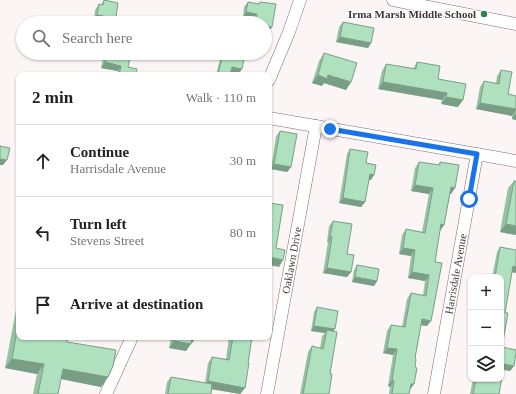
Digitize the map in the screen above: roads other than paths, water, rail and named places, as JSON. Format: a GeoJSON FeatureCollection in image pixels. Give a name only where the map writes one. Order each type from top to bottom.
{"type":"FeatureCollection","features":[{"type":"Feature","properties":{"kind":"street"},"geometry":{"type":"LineString","coordinates":[[272,73],[289,32],[300,0]]}},
{"type":"Feature","properties":{"kind":"street"},"geometry":{"type":"LineString","coordinates":[[393,0],[444,5],[516,24]]}},
{"type":"Feature","properties":{"kind":"street"},"geometry":{"type":"LineString","coordinates":[[272,119],[516,161]]}},
{"type":"Feature","properties":{"kind":"street","name":"Oaklawn Drive"},"geometry":{"type":"LineString","coordinates":[[267,394],[316,126]]}},
{"type":"Feature","properties":{"kind":"street","name":"Harrisdale Avenue"},"geometry":{"type":"LineString","coordinates":[[434,394],[477,154]]}},
{"type":"Feature","properties":{"kind":"street"},"geometry":{"type":"LineString","coordinates":[[106,394],[131,340]]}},
{"type":"Feature","properties":{"kind":"place","name":"Irma Marsh Middle School"},"geometry":{"type":"Point","coordinates":[484,14]}}]}
